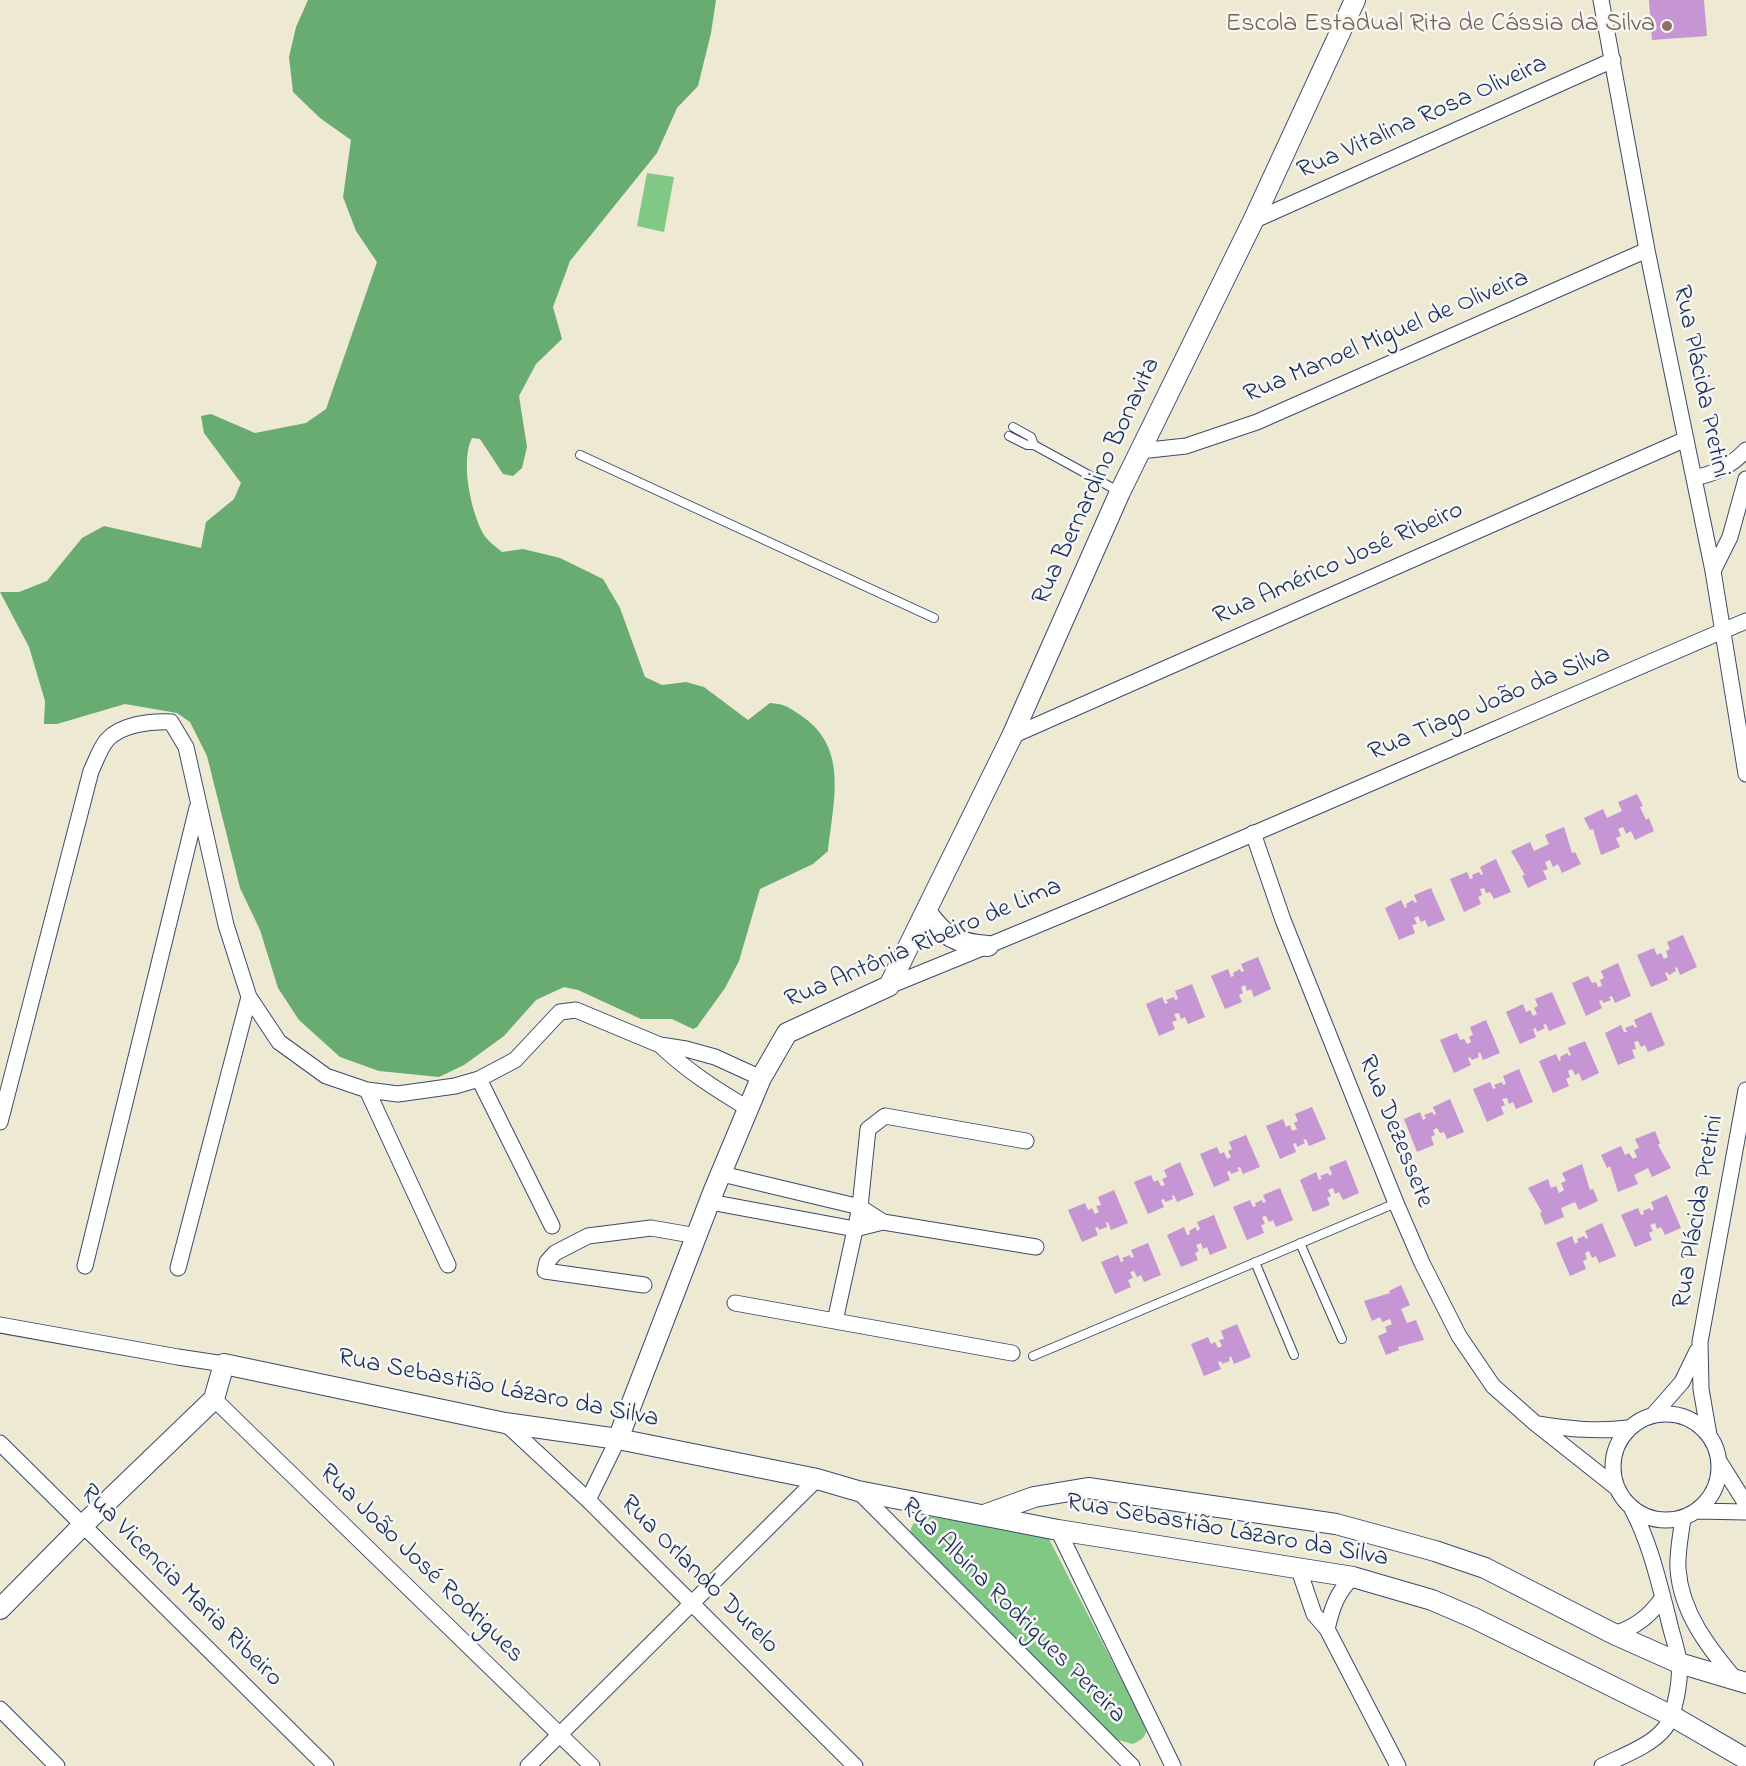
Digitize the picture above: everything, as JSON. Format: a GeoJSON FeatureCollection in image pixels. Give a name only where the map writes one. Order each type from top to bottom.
{"type":"FeatureCollection","features":[{"type":"Feature","properties":{"kind":"street","name":"Rua Bernardino Bonavita"},"geometry":{"type":"LineString","coordinates":[[889,986],[1011,736],[1120,492],[1253,221],[1355,0]]}},
{"type":"Feature","properties":{"kind":"street","name":"Rua Plácida Pretini"},"geometry":{"type":"LineString","coordinates":[[1601,0],[1647,250],[1713,571],[1746,774]]}},
{"type":"Feature","properties":{"kind":"street","name":"Rua Vitalina Rosa Oliveira"},"geometry":{"type":"LineString","coordinates":[[1253,221],[1613,60]]}},
{"type":"Feature","properties":{"kind":"street","name":"Rua Manoel Miguel de Oliveira"},"geometry":{"type":"LineString","coordinates":[[1140,451],[1186,446],[1257,422],[1647,250]]}},
{"type":"Feature","properties":{"kind":"street","name":"Rua Américo José Ribeiro"},"geometry":{"type":"LineString","coordinates":[[1011,736],[1686,439]]}},
{"type":"Feature","properties":{"kind":"street"},"geometry":{"type":"LineString","coordinates":[[1694,478],[1726,468],[1746,450]]}},
{"type":"Feature","properties":{"kind":"street"},"geometry":{"type":"LineString","coordinates":[[1713,571],[1730,537],[1746,479]]}},
{"type":"Feature","properties":{"kind":"street","name":"Rua Tiago João da Silva"},"geometry":{"type":"LineString","coordinates":[[1253,833],[1746,621]]}},
{"type":"Feature","properties":{"kind":"street"},"geometry":{"type":"LineString","coordinates":[[0,1122],[91,771],[108,740],[124,729],[155,721],[171,722],[186,747],[226,925],[249,997],[279,1042],[326,1076],[367,1090],[399,1094],[479,1080],[515,1060],[560,1012],[576,1010],[660,1045],[715,1057],[761,1078]]}},
{"type":"Feature","properties":{"kind":"street"},"geometry":{"type":"LineString","coordinates":[[85,1266],[198,804]]}},
{"type":"Feature","properties":{"kind":"street","name":"Rua Antônia Ribeiro de Lima"},"geometry":{"type":"LineString","coordinates":[[588,1500],[618,1440],[710,1202],[761,1078],[787,1033],[889,986],[1253,833]]}},
{"type":"Feature","properties":{"kind":"street","name":"Rua Dezessete"},"geometry":{"type":"LineString","coordinates":[[1253,833],[1283,920],[1396,1203],[1422,1263],[1459,1336],[1493,1386],[1535,1423],[1617,1488]]}},
{"type":"Feature","properties":{"kind":"street"},"geometry":{"type":"LineString","coordinates":[[926,910],[937,926],[951,938],[969,945],[988,946]]}},
{"type":"Feature","properties":{"kind":"street"},"geometry":{"type":"LineString","coordinates":[[178,1268],[249,997]]}},
{"type":"Feature","properties":{"kind":"street"},"geometry":{"type":"LineString","coordinates":[[660,1045],[679,1063],[710,1086],[749,1109]]}},
{"type":"Feature","properties":{"kind":"street"},"geometry":{"type":"LineString","coordinates":[[479,1080],[552,1226]]}},
{"type":"Feature","properties":{"kind":"street"},"geometry":{"type":"LineString","coordinates":[[367,1090],[448,1265]]}},
{"type":"Feature","properties":{"kind":"street","name":"Rua Plácida Pretini"},"geometry":{"type":"LineString","coordinates":[[1709,1435],[1701,1389],[1700,1342],[1746,1090]]}},
{"type":"Feature","properties":{"kind":"street"},"geometry":{"type":"LineString","coordinates":[[835,1321],[860,1207],[868,1129],[885,1116],[1026,1141]]}},
{"type":"Feature","properties":{"kind":"street"},"geometry":{"type":"LineString","coordinates":[[722,1174],[860,1207],[883,1222]]}},
{"type":"Feature","properties":{"kind":"street"},"geometry":{"type":"LineString","coordinates":[[710,1202],[855,1229],[883,1222],[1036,1247]]}},
{"type":"Feature","properties":{"kind":"street"},"geometry":{"type":"LineString","coordinates":[[644,1285],[544,1271],[547,1262],[555,1253],[588,1236],[651,1228],[697,1236]]}},
{"type":"Feature","properties":{"kind":"street"},"geometry":{"type":"LineString","coordinates":[[735,1303],[1012,1353]]}},
{"type":"Feature","properties":{"kind":"street","name":"Rua Sebastião Lázaro da Silva"},"geometry":{"type":"LineString","coordinates":[[0,1325],[224,1364],[505,1423],[618,1440],[817,1479],[858,1491],[1058,1530],[1353,1577],[1432,1600],[1474,1618],[1672,1716],[1746,1759]]}},
{"type":"Feature","properties":{"kind":"street","name":"Rua Plácida Pretini"},"geometry":{"type":"LineString","coordinates":[[1654,1414],[1682,1382],[1700,1342]]}},
{"type":"Feature","properties":{"kind":"street"},"geometry":{"type":"LineString","coordinates":[[0,1609],[83,1525],[214,1399],[224,1364]]}},
{"type":"Feature","properties":{"kind":"street","name":"Rua João José Rodrigues"},"geometry":{"type":"LineString","coordinates":[[214,1399],[592,1766]]}},
{"type":"Feature","properties":{"kind":"street"},"geometry":{"type":"LineString","coordinates":[[1602,1766],[1653,1739],[1664,1729],[1672,1716],[1679,1663],[1644,1532],[1617,1488],[1613,1472],[1614,1456],[1619,1442],[1628,1428],[1645,1417],[1670,1413],[1685,1416],[1709,1435],[1716,1447],[1719,1476],[1715,1490],[1707,1502],[1690,1515],[1678,1549],[1678,1570],[1691,1617],[1707,1645],[1740,1681]]}},
{"type":"Feature","properties":{"kind":"street","name":"Rua Orlando Durelo"},"geometry":{"type":"LineString","coordinates":[[505,1423],[588,1500],[855,1766]]}},
{"type":"Feature","properties":{"kind":"street"},"geometry":{"type":"LineString","coordinates":[[1535,1423],[1576,1430],[1602,1431],[1628,1428]]}},
{"type":"Feature","properties":{"kind":"street","name":"Rua Vicencia Maria Ribeiro"},"geometry":{"type":"LineString","coordinates":[[0,1443],[326,1766]]}},
{"type":"Feature","properties":{"kind":"street"},"geometry":{"type":"LineString","coordinates":[[1719,1461],[1746,1504]]}},
{"type":"Feature","properties":{"kind":"street"},"geometry":{"type":"LineString","coordinates":[[528,1766],[817,1479]]}},
{"type":"Feature","properties":{"kind":"street","name":"Rua Sebastião Lázaro da Silva"},"geometry":{"type":"LineString","coordinates":[[984,1515],[1034,1497],[1088,1488],[1336,1524],[1435,1551],[1485,1568],[1614,1634],[1679,1663],[1740,1681]]}},
{"type":"Feature","properties":{"kind":"street","name":"Rua Albina Rodrigues Pereira"},"geometry":{"type":"LineString","coordinates":[[858,1491],[1132,1766]]}},
{"type":"Feature","properties":{"kind":"street"},"geometry":{"type":"LineString","coordinates":[[1630,1507],[1655,1520],[1670,1520],[1690,1515],[1746,1512]]}},
{"type":"Feature","properties":{"kind":"street"},"geometry":{"type":"LineString","coordinates":[[1058,1530],[1173,1766]]}},
{"type":"Feature","properties":{"kind":"street"},"geometry":{"type":"LineString","coordinates":[[1298,1567],[1314,1614],[1327,1629],[1398,1766]]}},
{"type":"Feature","properties":{"kind":"street"},"geometry":{"type":"LineString","coordinates":[[1327,1629],[1334,1602],[1341,1588],[1353,1577]]}},
{"type":"Feature","properties":{"kind":"street"},"geometry":{"type":"LineString","coordinates":[[1614,1634],[1634,1627],[1642,1621],[1663,1597]]}},
{"type":"Feature","properties":{"kind":"street"},"geometry":{"type":"LineString","coordinates":[[0,1709],[57,1766]]}},
{"type":"Feature","properties":{"kind":"lane"},"geometry":{"type":"LineString","coordinates":[[1013,427],[1031,437],[1034,445]]}},
{"type":"Feature","properties":{"kind":"lane"},"geometry":{"type":"LineString","coordinates":[[1009,436],[1027,445],[1034,445],[1120,492]]}},
{"type":"Feature","properties":{"kind":"lane"},"geometry":{"type":"LineString","coordinates":[[580,455],[934,618]]}},
{"type":"Feature","properties":{"kind":"lane"},"geometry":{"type":"LineString","coordinates":[[1033,1356],[1396,1203]]}},
{"type":"Feature","properties":{"kind":"lane"},"geometry":{"type":"LineString","coordinates":[[1300,1243],[1342,1339]]}},
{"type":"Feature","properties":{"kind":"lane"},"geometry":{"type":"LineString","coordinates":[[1255,1262],[1294,1355]]}},
{"type":"Feature","properties":{"kind":"green space"},"geometry":{"type":"Polygon","coordinates":[[[308,0],[716,0],[711,33],[698,86],[677,108],[657,153],[570,261],[553,307],[562,339],[536,364],[519,396],[527,447],[522,468],[513,476],[503,474],[480,439],[472,438],[467,460],[471,501],[479,525],[486,537],[502,552],[523,549],[560,558],[603,579],[620,608],[645,677],[662,685],[686,682],[704,687],[748,720],[770,703],[784,705],[803,717],[817,730],[827,745],[835,778],[828,851],[813,864],[760,889],[739,961],[725,988],[697,1027],[693,1029],[672,1019],[641,1019],[578,990],[564,987],[536,1000],[504,1036],[464,1065],[439,1077],[379,1071],[340,1057],[299,1020],[278,988],[260,930],[240,888],[207,756],[190,722],[177,713],[125,704],[57,724],[44,724],[45,701],[29,647],[0,592],[19,592],[47,581],[82,538],[104,526],[201,548],[206,522],[234,499],[241,483],[204,433],[201,416],[211,414],[255,433],[306,423],[326,409],[377,262],[356,231],[343,197],[351,140],[320,118],[293,92],[289,57],[296,27],[308,0]]]}},
{"type":"Feature","properties":{"kind":"green space"},"geometry":{"type":"Polygon","coordinates":[[[647,173],[674,177],[664,232],[637,226],[647,173]]]}},
{"type":"Feature","properties":{"kind":"green space"},"geometry":{"type":"Polygon","coordinates":[[[926,1516],[1044,1535],[1049,1539],[1147,1729],[1142,1738],[1133,1744],[1114,1739],[911,1541],[913,1525],[926,1516]]]}},
{"type":"Feature","properties":{"kind":"building"},"geometry":{"type":"Polygon","coordinates":[[[1649,0],[1704,0],[1707,36],[1652,40],[1649,0]]]}},
{"type":"Feature","properties":{"kind":"building"},"geometry":{"type":"Polygon","coordinates":[[[1637,794],[1643,806],[1640,807],[1646,820],[1649,818],[1654,831],[1635,840],[1631,831],[1626,834],[1623,827],[1618,829],[1621,836],[1616,838],[1620,847],[1601,855],[1593,829],[1590,830],[1584,818],[1603,809],[1607,818],[1622,811],[1618,802],[1637,794]]]}},
{"type":"Feature","properties":{"kind":"building"},"geometry":{"type":"Polygon","coordinates":[[[1564,827],[1572,853],[1575,852],[1581,864],[1562,873],[1558,864],[1553,867],[1550,860],[1545,862],[1548,869],[1543,871],[1547,879],[1528,888],[1522,876],[1525,875],[1511,851],[1530,842],[1534,851],[1549,844],[1545,835],[1564,827]]]}},
{"type":"Feature","properties":{"kind":"building"},"geometry":{"type":"Polygon","coordinates":[[[1496,859],[1511,892],[1494,899],[1490,892],[1486,893],[1484,888],[1480,889],[1482,895],[1478,897],[1481,904],[1464,912],[1450,879],[1467,872],[1470,879],[1473,878],[1472,875],[1479,872],[1481,875],[1483,874],[1480,867],[1496,859]]]}},
{"type":"Feature","properties":{"kind":"building"},"geometry":{"type":"Polygon","coordinates":[[[1431,888],[1445,920],[1428,927],[1425,920],[1421,922],[1418,916],[1414,918],[1417,924],[1412,925],[1415,933],[1399,940],[1385,908],[1401,900],[1405,908],[1406,904],[1413,900],[1417,902],[1414,895],[1431,888]]]}},
{"type":"Feature","properties":{"kind":"building"},"geometry":{"type":"Polygon","coordinates":[[[1683,935],[1697,967],[1680,975],[1677,967],[1676,971],[1669,975],[1665,973],[1668,980],[1651,987],[1637,955],[1654,948],[1657,955],[1661,953],[1664,959],[1668,957],[1666,951],[1670,949],[1667,942],[1683,935]]]}},
{"type":"Feature","properties":{"kind":"building"},"geometry":{"type":"Polygon","coordinates":[[[1258,957],[1271,989],[1254,997],[1251,989],[1247,991],[1245,985],[1241,987],[1243,993],[1239,995],[1242,1002],[1225,1009],[1211,976],[1228,969],[1231,977],[1234,976],[1233,973],[1240,969],[1241,972],[1244,971],[1241,964],[1258,957]]]}},
{"type":"Feature","properties":{"kind":"building"},"geometry":{"type":"Polygon","coordinates":[[[1618,963],[1631,996],[1615,1003],[1612,996],[1609,997],[1611,1000],[1603,1003],[1602,1000],[1599,1001],[1602,1008],[1586,1016],[1572,983],[1588,976],[1592,983],[1596,982],[1598,987],[1602,986],[1600,980],[1604,978],[1601,971],[1618,963]]]}},
{"type":"Feature","properties":{"kind":"building"},"geometry":{"type":"Polygon","coordinates":[[[1192,984],[1205,1017],[1188,1024],[1185,1017],[1181,1019],[1179,1013],[1174,1014],[1177,1020],[1172,1022],[1175,1029],[1159,1036],[1146,1004],[1162,997],[1165,1004],[1168,1003],[1166,1000],[1174,997],[1175,1000],[1178,999],[1175,991],[1192,984]]]}},
{"type":"Feature","properties":{"kind":"building"},"geometry":{"type":"Polygon","coordinates":[[[1552,992],[1566,1024],[1549,1031],[1546,1024],[1543,1025],[1545,1028],[1537,1032],[1536,1028],[1533,1029],[1536,1037],[1520,1044],[1506,1012],[1523,1004],[1526,1012],[1530,1010],[1533,1016],[1537,1014],[1534,1008],[1538,1006],[1535,999],[1552,992]]]}},
{"type":"Feature","properties":{"kind":"building"},"geometry":{"type":"Polygon","coordinates":[[[1651,1012],[1665,1045],[1648,1052],[1645,1045],[1641,1047],[1638,1041],[1634,1042],[1636,1049],[1632,1050],[1635,1058],[1618,1065],[1605,1033],[1621,1025],[1624,1032],[1627,1032],[1625,1028],[1633,1025],[1637,1027],[1634,1020],[1651,1012]]]}},
{"type":"Feature","properties":{"kind":"building"},"geometry":{"type":"Polygon","coordinates":[[[1486,1020],[1500,1053],[1483,1060],[1480,1052],[1479,1057],[1472,1060],[1468,1058],[1471,1065],[1454,1073],[1440,1040],[1457,1033],[1460,1040],[1464,1039],[1467,1044],[1471,1042],[1469,1037],[1473,1035],[1470,1027],[1486,1020]]]}},
{"type":"Feature","properties":{"kind":"building"},"geometry":{"type":"Polygon","coordinates":[[[1585,1041],[1599,1073],[1582,1081],[1579,1073],[1575,1075],[1572,1069],[1568,1071],[1570,1077],[1566,1079],[1569,1086],[1553,1093],[1539,1061],[1556,1054],[1559,1061],[1560,1057],[1567,1053],[1571,1055],[1568,1048],[1585,1041]]]}},
{"type":"Feature","properties":{"kind":"building"},"geometry":{"type":"Polygon","coordinates":[[[1519,1069],[1533,1102],[1516,1109],[1513,1102],[1509,1104],[1507,1098],[1502,1099],[1505,1105],[1501,1107],[1504,1114],[1487,1122],[1473,1089],[1490,1082],[1493,1089],[1496,1088],[1494,1085],[1502,1082],[1503,1085],[1506,1084],[1503,1076],[1519,1069]]]}},
{"type":"Feature","properties":{"kind":"building"},"geometry":{"type":"Polygon","coordinates":[[[1450,1099],[1464,1132],[1447,1139],[1444,1132],[1440,1133],[1437,1128],[1433,1130],[1435,1135],[1431,1137],[1434,1145],[1417,1152],[1404,1119],[1420,1112],[1423,1120],[1426,1118],[1424,1115],[1432,1112],[1436,1114],[1433,1107],[1450,1099]]]}},
{"type":"Feature","properties":{"kind":"building"},"geometry":{"type":"Polygon","coordinates":[[[1312,1107],[1326,1139],[1309,1146],[1306,1139],[1303,1140],[1305,1143],[1297,1147],[1296,1143],[1293,1144],[1296,1152],[1280,1159],[1266,1126],[1283,1119],[1286,1127],[1290,1125],[1292,1131],[1297,1129],[1294,1123],[1298,1121],[1295,1114],[1312,1107]]]}},
{"type":"Feature","properties":{"kind":"building"},"geometry":{"type":"Polygon","coordinates":[[[1655,1131],[1660,1143],[1658,1145],[1671,1168],[1652,1177],[1648,1168],[1634,1175],[1638,1184],[1618,1192],[1610,1166],[1607,1168],[1601,1155],[1621,1146],[1625,1155],[1629,1153],[1633,1159],[1637,1157],[1634,1150],[1639,1148],[1635,1139],[1655,1131]]]}},
{"type":"Feature","properties":{"kind":"building"},"geometry":{"type":"Polygon","coordinates":[[[1246,1135],[1260,1167],[1243,1174],[1240,1167],[1237,1168],[1239,1171],[1231,1174],[1230,1171],[1227,1172],[1230,1180],[1214,1187],[1200,1154],[1217,1147],[1220,1154],[1224,1152],[1227,1159],[1231,1157],[1228,1151],[1232,1149],[1229,1142],[1246,1135]]]}},
{"type":"Feature","properties":{"kind":"building"},"geometry":{"type":"Polygon","coordinates":[[[1346,1160],[1359,1193],[1343,1200],[1339,1192],[1335,1194],[1333,1188],[1328,1190],[1331,1196],[1327,1198],[1330,1205],[1313,1212],[1300,1180],[1316,1172],[1319,1180],[1322,1179],[1320,1176],[1328,1173],[1330,1176],[1332,1174],[1329,1167],[1346,1160]]]}},
{"type":"Feature","properties":{"kind":"building"},"geometry":{"type":"Polygon","coordinates":[[[1180,1162],[1194,1195],[1177,1202],[1174,1195],[1173,1199],[1165,1202],[1164,1199],[1161,1200],[1164,1207],[1148,1214],[1134,1182],[1151,1175],[1154,1182],[1158,1180],[1161,1186],[1165,1185],[1162,1179],[1167,1177],[1164,1170],[1180,1162]]]}},
{"type":"Feature","properties":{"kind":"building"},"geometry":{"type":"Polygon","coordinates":[[[1582,1164],[1590,1190],[1593,1189],[1598,1201],[1579,1210],[1575,1202],[1561,1208],[1564,1217],[1545,1225],[1540,1213],[1542,1212],[1528,1188],[1548,1179],[1551,1188],[1556,1186],[1559,1193],[1564,1190],[1561,1183],[1566,1181],[1562,1173],[1582,1164]]]}},
{"type":"Feature","properties":{"kind":"building"},"geometry":{"type":"Polygon","coordinates":[[[1280,1188],[1293,1220],[1276,1227],[1273,1220],[1269,1222],[1266,1216],[1262,1217],[1265,1224],[1261,1225],[1264,1233],[1247,1240],[1233,1207],[1250,1200],[1253,1207],[1256,1206],[1255,1203],[1262,1200],[1263,1203],[1266,1202],[1263,1195],[1280,1188]]]}},
{"type":"Feature","properties":{"kind":"building"},"geometry":{"type":"Polygon","coordinates":[[[1114,1190],[1128,1223],[1111,1230],[1108,1222],[1107,1227],[1099,1230],[1098,1227],[1095,1228],[1098,1235],[1082,1242],[1068,1210],[1085,1203],[1088,1210],[1092,1208],[1095,1214],[1099,1212],[1096,1206],[1101,1205],[1098,1197],[1114,1190]]]}},
{"type":"Feature","properties":{"kind":"building"},"geometry":{"type":"Polygon","coordinates":[[[1667,1195],[1681,1228],[1665,1235],[1661,1227],[1657,1229],[1655,1223],[1650,1225],[1653,1231],[1649,1233],[1652,1240],[1635,1247],[1621,1215],[1638,1208],[1641,1215],[1644,1214],[1643,1211],[1650,1208],[1651,1211],[1654,1209],[1651,1202],[1667,1195]]]}},
{"type":"Feature","properties":{"kind":"building"},"geometry":{"type":"Polygon","coordinates":[[[1214,1215],[1227,1248],[1210,1255],[1207,1247],[1203,1249],[1201,1243],[1196,1245],[1199,1251],[1195,1253],[1198,1260],[1181,1267],[1167,1235],[1184,1227],[1187,1235],[1190,1234],[1189,1231],[1196,1227],[1197,1231],[1200,1229],[1197,1222],[1214,1215]]]}},
{"type":"Feature","properties":{"kind":"building"},"geometry":{"type":"Polygon","coordinates":[[[1602,1223],[1616,1256],[1599,1263],[1596,1256],[1592,1258],[1589,1251],[1585,1253],[1587,1259],[1583,1261],[1586,1269],[1570,1276],[1556,1243],[1572,1236],[1575,1244],[1578,1242],[1577,1239],[1584,1236],[1588,1238],[1585,1231],[1602,1223]]]}},
{"type":"Feature","properties":{"kind":"building"},"geometry":{"type":"Polygon","coordinates":[[[1148,1243],[1161,1275],[1144,1282],[1141,1275],[1137,1277],[1134,1271],[1130,1272],[1133,1278],[1128,1280],[1131,1287],[1115,1294],[1101,1262],[1118,1255],[1121,1262],[1124,1261],[1122,1258],[1130,1255],[1131,1258],[1134,1257],[1131,1250],[1148,1243]]]}},
{"type":"Feature","properties":{"kind":"building"},"geometry":{"type":"Polygon","coordinates":[[[1401,1285],[1410,1305],[1401,1309],[1407,1323],[1416,1320],[1424,1340],[1398,1347],[1399,1350],[1386,1355],[1378,1336],[1387,1332],[1385,1327],[1392,1324],[1390,1319],[1382,1322],[1380,1317],[1372,1321],[1364,1301],[1390,1293],[1389,1291],[1401,1285]]]}},
{"type":"Feature","properties":{"kind":"building"},"geometry":{"type":"Polygon","coordinates":[[[1237,1324],[1251,1357],[1234,1364],[1231,1356],[1230,1361],[1222,1364],[1221,1361],[1218,1362],[1221,1369],[1204,1376],[1191,1344],[1208,1337],[1211,1344],[1215,1342],[1218,1348],[1222,1346],[1219,1340],[1224,1339],[1221,1331],[1237,1324]]]}},
{"type":"Feature","properties":{"kind":"place","name":"Escola Estadual Rita de Cássia da Silva"},"geometry":{"type":"Point","coordinates":[1667,26]}}]}
